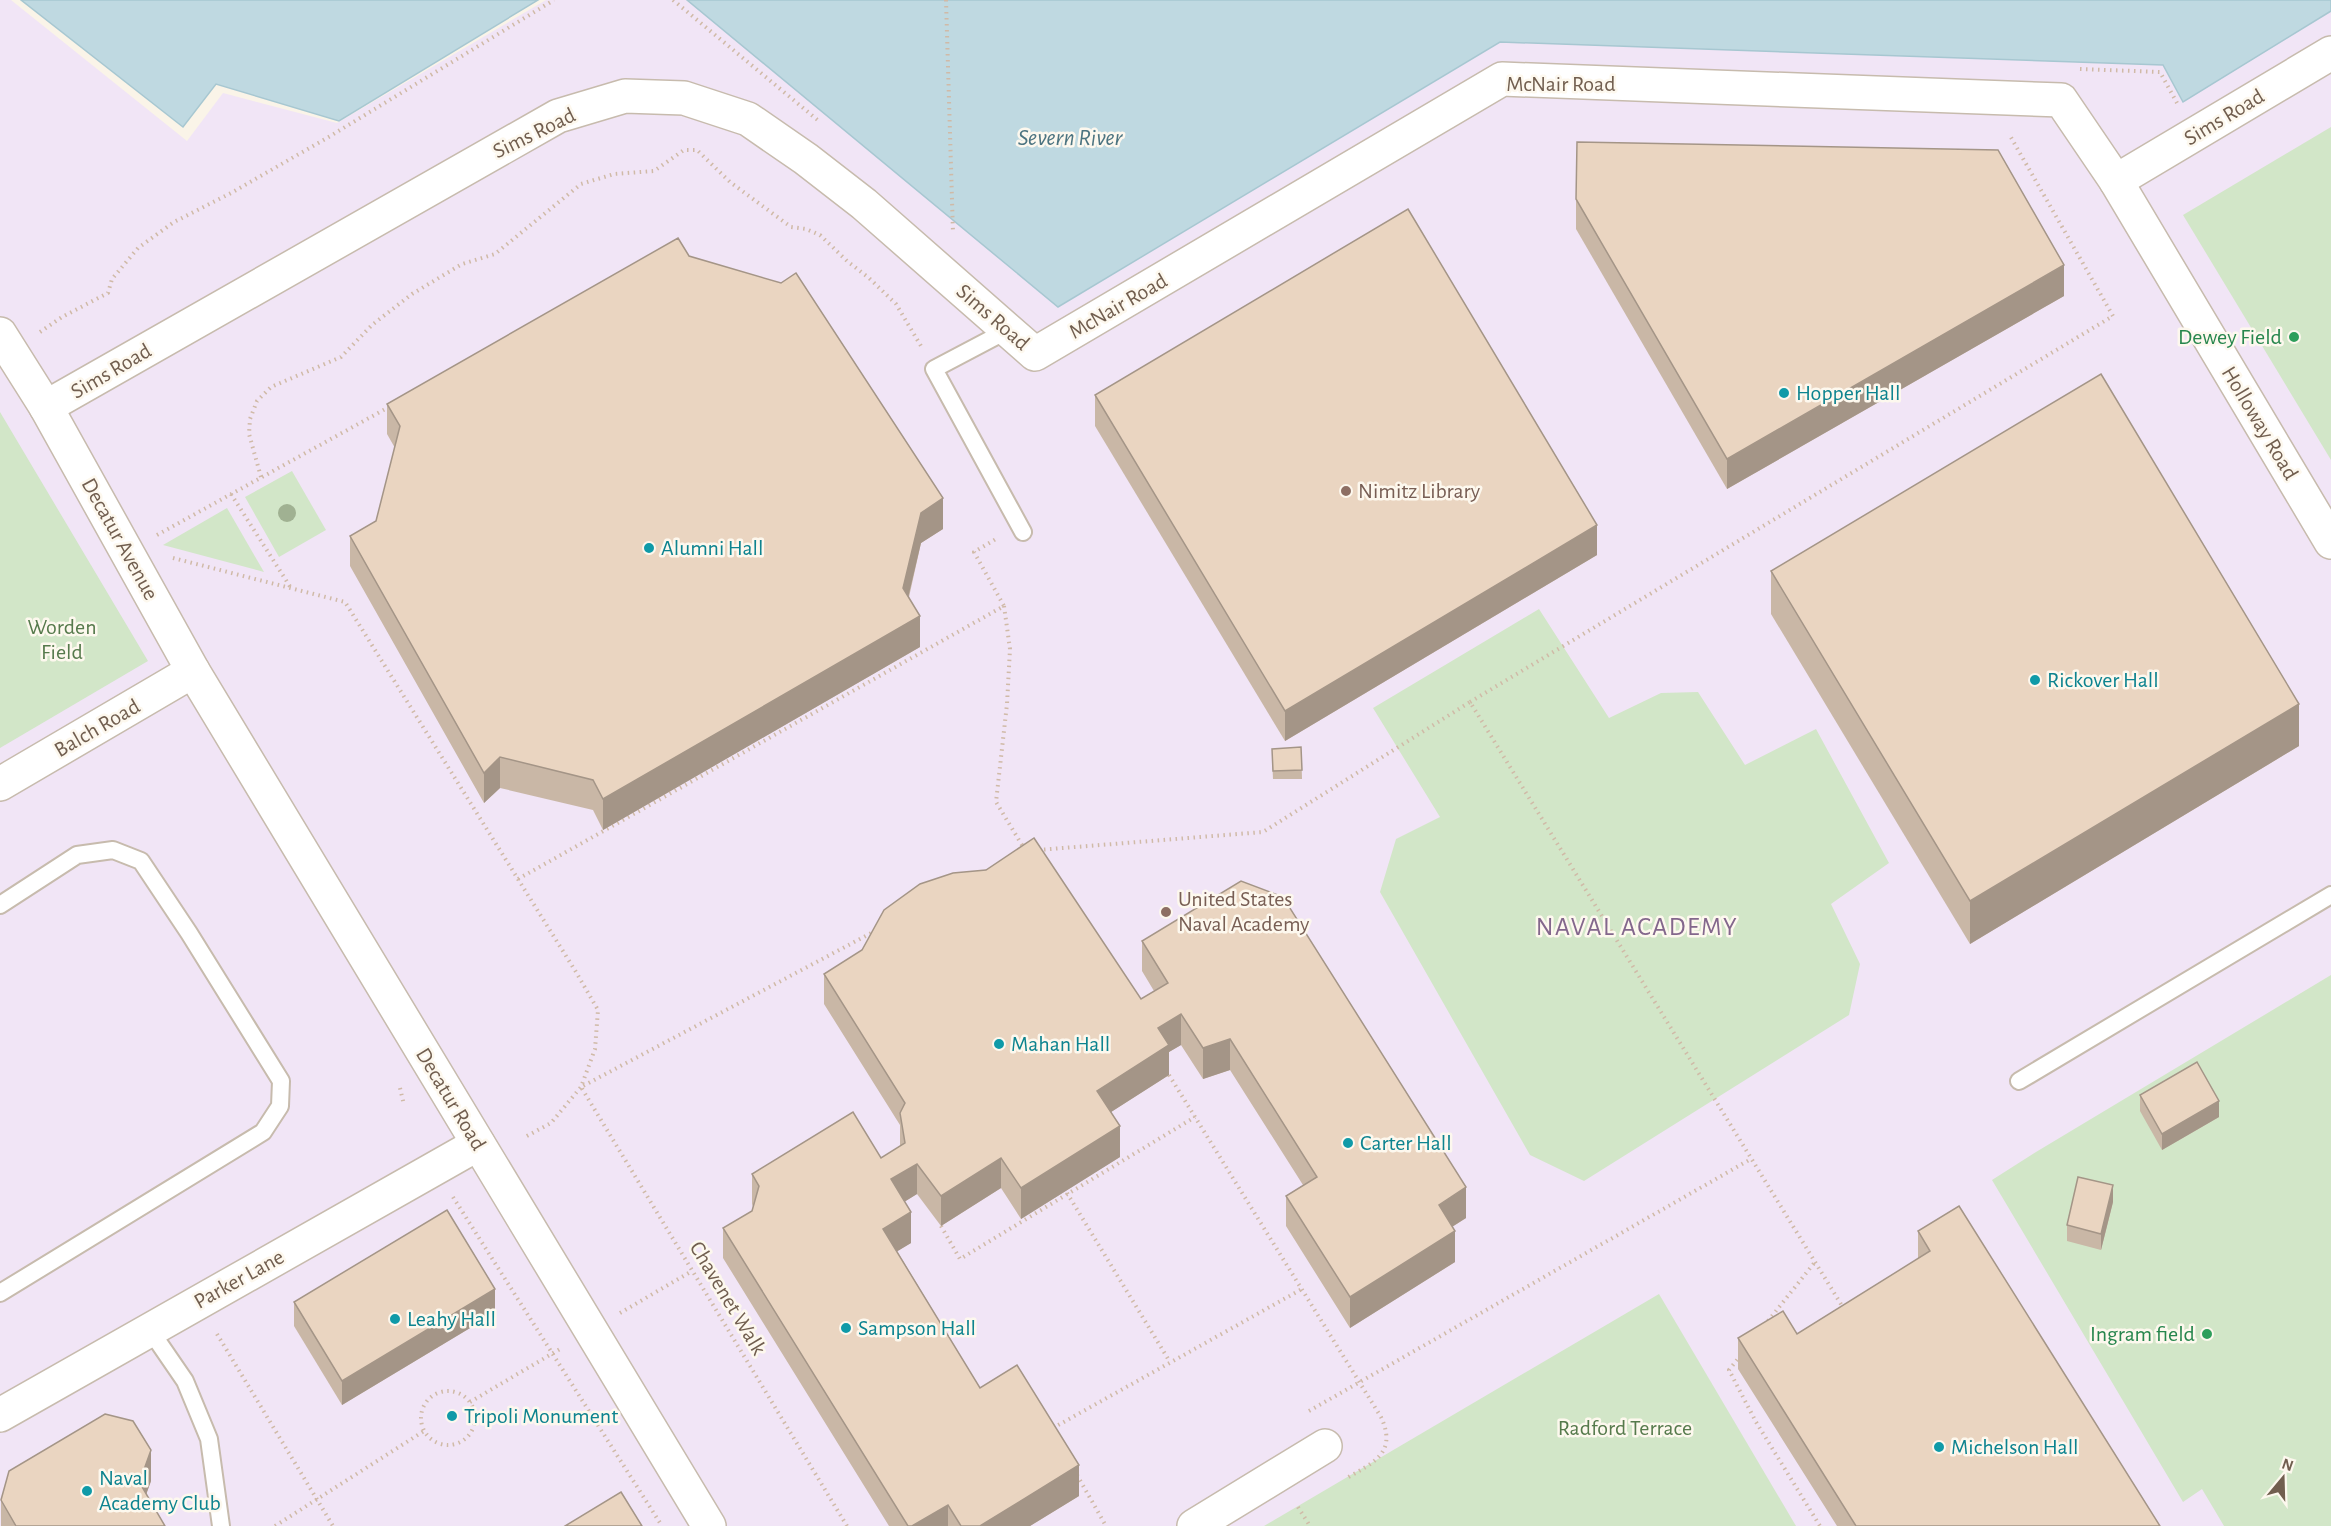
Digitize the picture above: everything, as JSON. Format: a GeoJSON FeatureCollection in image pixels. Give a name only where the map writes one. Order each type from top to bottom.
{"type":"FeatureCollection","features":[{"type":"Feature","properties":{"kind":"street","name":"Sims Road"},"geometry":{"type":"LineString","coordinates":[[2116,181],[2331,53]]}},
{"type":"Feature","properties":{"kind":"street","name":"McNair Road"},"geometry":{"type":"LineString","coordinates":[[1035,354],[1502,79],[2061,100],[2116,181]]}},
{"type":"Feature","properties":{"kind":"street","name":"Sims Road"},"geometry":{"type":"LineString","coordinates":[[46,407],[558,116],[625,96],[684,98],[748,119],[806,159],[864,204],[1035,354]]}},
{"type":"Feature","properties":{"kind":"street","name":"Holloway Road"},"geometry":{"type":"LineString","coordinates":[[2116,181],[2331,542]]}},
{"type":"Feature","properties":{"kind":"street","name":"Decatur Avenue"},"geometry":{"type":"LineString","coordinates":[[0,334],[46,407],[193,671]]}},
{"type":"Feature","properties":{"kind":"street","name":"Balch Road"},"geometry":{"type":"LineString","coordinates":[[0,784],[193,671]]}},
{"type":"Feature","properties":{"kind":"street","name":"Decatur Road"},"geometry":{"type":"LineString","coordinates":[[193,671],[709,1526]]}},
{"type":"Feature","properties":{"kind":"street","name":"Parker Lane"},"geometry":{"type":"LineString","coordinates":[[0,1415],[478,1144]]}},
{"type":"Feature","properties":{"kind":"street"},"geometry":{"type":"LineString","coordinates":[[1194,1526],[1325,1446]]}},
{"type":"Feature","properties":{"kind":"lane"},"geometry":{"type":"LineString","coordinates":[[1008,330],[934,369],[1021,529]]}},
{"type":"Feature","properties":{"kind":"lane"},"geometry":{"type":"LineString","coordinates":[[0,905],[77,855],[113,850],[141,861],[189,933],[281,1081],[280,1106],[263,1132],[0,1293]]}},
{"type":"Feature","properties":{"kind":"lane"},"geometry":{"type":"LineString","coordinates":[[2019,1081],[2331,895]]}},
{"type":"Feature","properties":{"kind":"lane"},"geometry":{"type":"LineString","coordinates":[[150,1330],[185,1381],[209,1439],[221,1526]]}},
{"type":"Feature","properties":{"kind":"path"},"geometry":{"type":"LineString","coordinates":[[37,340],[40,332],[55,322],[108,293],[112,279],[138,248],[174,222],[233,192],[332,135],[554,0]]}},
{"type":"Feature","properties":{"kind":"path"},"geometry":{"type":"LineString","coordinates":[[946,0],[953,237]]}},
{"type":"Feature","properties":{"kind":"path"},"geometry":{"type":"LineString","coordinates":[[1037,850],[1263,832],[1470,702],[2113,316],[2008,131]]}},
{"type":"Feature","properties":{"kind":"path"},"geometry":{"type":"LineString","coordinates":[[261,477],[249,434],[250,419],[256,401],[271,387],[341,357],[372,326],[412,294],[462,264],[495,254],[581,184],[614,174],[654,171],[684,150],[697,150],[730,182],[791,227],[806,229],[820,235],[896,304],[905,320]]}},
{"type":"Feature","properties":{"kind":"path"},"geometry":{"type":"LineString","coordinates":[[151,538],[398,402]]}},
{"type":"Feature","properties":{"kind":"path"},"geometry":{"type":"LineString","coordinates":[[231,495],[292,589]]}},
{"type":"Feature","properties":{"kind":"path"},"geometry":{"type":"LineString","coordinates":[[1021,529],[974,552],[1004,606],[1010,649],[1007,704],[996,802],[1026,851]]}},
{"type":"Feature","properties":{"kind":"path"},"geometry":{"type":"LineString","coordinates":[[172,558],[345,602],[576,972],[598,1010],[595,1049],[581,1087],[551,1123],[525,1137]]}},
{"type":"Feature","properties":{"kind":"path"},"geometry":{"type":"LineString","coordinates":[[518,879],[1004,606]]}},
{"type":"Feature","properties":{"kind":"path"},"geometry":{"type":"LineString","coordinates":[[1470,702],[1846,1313]]}},
{"type":"Feature","properties":{"kind":"path"},"geometry":{"type":"LineString","coordinates":[[581,1087],[878,930]]}},
{"type":"Feature","properties":{"kind":"path"},"geometry":{"type":"LineString","coordinates":[[1169,1076],[1388,1431],[1386,1447],[1376,1461]]}},
{"type":"Feature","properties":{"kind":"path","name":"Chavenet Walk"},"geometry":{"type":"LineString","coordinates":[[581,1087],[847,1526]]}},
{"type":"Feature","properties":{"kind":"path"},"geometry":{"type":"LineString","coordinates":[[940,1226],[960,1259],[1195,1117]]}},
{"type":"Feature","properties":{"kind":"path"},"geometry":{"type":"LineString","coordinates":[[1304,1414],[1751,1159]]}},
{"type":"Feature","properties":{"kind":"path"},"geometry":{"type":"LineString","coordinates":[[1067,1194],[1170,1362]]}},
{"type":"Feature","properties":{"kind":"path"},"geometry":{"type":"LineString","coordinates":[[452,1196],[662,1526]]}},
{"type":"Feature","properties":{"kind":"path"},"geometry":{"type":"LineString","coordinates":[[1764,1325],[1815,1262]]}},
{"type":"Feature","properties":{"kind":"path"},"geometry":{"type":"LineString","coordinates":[[1050,1430],[1302,1289]]}},
{"type":"Feature","properties":{"kind":"path"},"geometry":{"type":"LineString","coordinates":[[198,1303],[333,1526]]}},
{"type":"Feature","properties":{"kind":"path"},"geometry":{"type":"LineString","coordinates":[[1743,1352],[1729,1370],[1756,1422],[1820,1526]]}},
{"type":"Feature","properties":{"kind":"path"},"geometry":{"type":"LineString","coordinates":[[453,1391],[468,1399],[473,1407],[476,1416],[475,1425],[464,1441],[447,1446],[430,1439],[424,1431],[421,1423],[423,1406],[435,1394],[453,1391]]}},
{"type":"Feature","properties":{"kind":"path"},"geometry":{"type":"LineString","coordinates":[[275,1526],[424,1431]]}},
{"type":"Feature","properties":{"kind":"path"},"geometry":{"type":"LineString","coordinates":[[1073,1468],[1106,1526]]}},
{"type":"Feature","properties":{"kind":"path"},"geometry":{"type":"LineString","coordinates":[[1298,1507],[1310,1526]]}},
{"type":"Feature","properties":{"kind":"shaded area","name":"United States Naval Academy"},"geometry":{"type":"Polygon","coordinates":[[[0,0],[11,0],[187,141],[223,93],[337,123],[546,0],[692,0],[1500,42],[2164,65],[2183,101],[2331,11],[2331,1526],[0,1526],[0,0]]]}},
{"type":"Feature","properties":{"kind":"green space","name":"Dewey Field"},"geometry":{"type":"Polygon","coordinates":[[[2331,127],[2331,460],[2183,215],[2331,127]]]}},
{"type":"Feature","properties":{"kind":"green space","name":"Worden Field"},"geometry":{"type":"Polygon","coordinates":[[[0,412],[148,661],[0,748],[0,412]]]}},
{"type":"Feature","properties":{"kind":"green space"},"geometry":{"type":"Polygon","coordinates":[[[292,471],[326,530],[279,557],[245,497],[292,471]]]}},
{"type":"Feature","properties":{"kind":"green space"},"geometry":{"type":"Polygon","coordinates":[[[227,508],[264,572],[163,545],[227,508]]]}},
{"type":"Feature","properties":{"kind":"green space"},"geometry":{"type":"Polygon","coordinates":[[[1539,609],[1609,718],[1661,693],[1698,692],[1745,765],[1816,729],[1889,863],[1831,904],[1860,964],[1849,1015],[1584,1181],[1530,1155],[1380,892],[1396,839],[1440,817],[1373,708],[1539,609]]]}},
{"type":"Feature","properties":{"kind":"green space","name":"Ingram field"},"geometry":{"type":"Polygon","coordinates":[[[2331,975],[2331,1526],[2224,1526],[2202,1489],[2183,1502],[1992,1180],[2331,975]]]}},
{"type":"Feature","properties":{"kind":"green space","name":"Radford Terrace"},"geometry":{"type":"Polygon","coordinates":[[[1659,1294],[1796,1526],[1264,1526],[1659,1294]]]}},
{"type":"Feature","properties":{"kind":"water"},"geometry":{"type":"Polygon","coordinates":[[[21,0],[538,0],[339,121],[216,84],[183,127],[21,0]]]}},
{"type":"Feature","properties":{"kind":"water","name":"Severn River"},"geometry":{"type":"Polygon","coordinates":[[[687,0],[2331,0],[2331,11],[2183,102],[2163,65],[1500,42],[1058,307],[687,0]]]}},
{"type":"Feature","properties":{"kind":"building","name":"Hopper Hall"},"geometry":{"type":"Polygon","coordinates":[[[1577,142],[1998,150],[2064,265],[1727,459],[1576,199],[1577,142]]]}},
{"type":"Feature","properties":{"kind":"building","name":"Nimitz Library"},"geometry":{"type":"Polygon","coordinates":[[[1408,209],[1597,525],[1285,711],[1095,395],[1408,209]]]}},
{"type":"Feature","properties":{"kind":"building","name":"Alumni Hall"},"geometry":{"type":"Polygon","coordinates":[[[678,238],[689,256],[781,283],[796,273],[943,498],[921,513],[903,588],[920,616],[603,799],[593,780],[500,757],[484,773],[350,536],[376,521],[400,426],[387,404],[678,238]]]}},
{"type":"Feature","properties":{"kind":"building","name":"Rickover Hall"},"geometry":{"type":"Polygon","coordinates":[[[2101,374],[2299,704],[1970,901],[1771,571],[2101,374]]]}},
{"type":"Feature","properties":{"kind":"building"},"geometry":{"type":"Polygon","coordinates":[[[1301,747],[1302,770],[1273,771],[1272,749],[1301,747]]]}},
{"type":"Feature","properties":{"kind":"building"},"geometry":{"type":"Polygon","coordinates":[[[1034,838],[1141,999],[1168,983],[1142,941],[1241,881],[1283,897],[1466,1187],[1439,1205],[1455,1231],[1350,1297],[1286,1196],[1317,1177],[1230,1039],[1203,1048],[1181,1014],[1158,1028],[1169,1045],[1097,1091],[1120,1126],[1021,1188],[1001,1158],[941,1196],[917,1164],[891,1179],[911,1212],[883,1229],[980,1388],[1017,1365],[1079,1465],[980,1526],[961,1526],[948,1505],[912,1526],[908,1526],[723,1228],[752,1211],[759,1186],[752,1174],[853,1112],[881,1158],[905,1143],[900,1113],[905,1103],[824,974],[862,950],[884,910],[920,884],[953,873],[986,870],[1034,838]]]}},
{"type":"Feature","properties":{"kind":"building"},"geometry":{"type":"Polygon","coordinates":[[[2197,1062],[2219,1101],[2162,1134],[2140,1095],[2197,1062]]]}},
{"type":"Feature","properties":{"kind":"building"},"geometry":{"type":"Polygon","coordinates":[[[2078,1177],[2113,1185],[2101,1234],[2067,1225],[2078,1177]]]}},
{"type":"Feature","properties":{"kind":"building","name":"Michelson Hall"},"geometry":{"type":"Polygon","coordinates":[[[1959,1206],[2160,1526],[1856,1526],[1738,1338],[1783,1311],[1797,1334],[1930,1251],[1918,1231],[1959,1206]]]}},
{"type":"Feature","properties":{"kind":"building","name":"Leahy Hall"},"geometry":{"type":"Polygon","coordinates":[[[447,1210],[495,1289],[342,1381],[294,1302],[447,1210]]]}},
{"type":"Feature","properties":{"kind":"building","name":"Naval Academy Club"},"geometry":{"type":"Polygon","coordinates":[[[105,1414],[133,1421],[151,1450],[141,1478],[138,1480],[165,1526],[16,1526],[1,1500],[9,1471],[105,1414]]]}},
{"type":"Feature","properties":{"kind":"building"},"geometry":{"type":"Polygon","coordinates":[[[621,1492],[642,1526],[565,1526],[621,1492]]]}},
{"type":"Feature","properties":{"kind":"place","name":"Dewey Field"},"geometry":{"type":"Point","coordinates":[2294,337]}},
{"type":"Feature","properties":{"kind":"place","name":"Hopper Hall"},"geometry":{"type":"Point","coordinates":[1784,393]}},
{"type":"Feature","properties":{"kind":"place","name":"Nimitz Library"},"geometry":{"type":"Point","coordinates":[1346,491]}},
{"type":"Feature","properties":{"kind":"place","name":"Alumni Hall"},"geometry":{"type":"Point","coordinates":[649,548]}},
{"type":"Feature","properties":{"kind":"place","name":"Rickover Hall"},"geometry":{"type":"Point","coordinates":[2035,680]}},
{"type":"Feature","properties":{"kind":"place","name":"United States Naval Academy"},"geometry":{"type":"Point","coordinates":[1166,912]}},
{"type":"Feature","properties":{"kind":"place","name":"Mahan Hall"},"geometry":{"type":"Point","coordinates":[999,1044]}},
{"type":"Feature","properties":{"kind":"place","name":"Carter Hall"},"geometry":{"type":"Point","coordinates":[1348,1143]}},
{"type":"Feature","properties":{"kind":"place","name":"Leahy Hall"},"geometry":{"type":"Point","coordinates":[395,1319]}},
{"type":"Feature","properties":{"kind":"place","name":"Sampson Hall"},"geometry":{"type":"Point","coordinates":[846,1328]}},
{"type":"Feature","properties":{"kind":"place","name":"Ingram field"},"geometry":{"type":"Point","coordinates":[2207,1334]}},
{"type":"Feature","properties":{"kind":"place","name":"Tripoli Monument"},"geometry":{"type":"Point","coordinates":[452,1416]}},
{"type":"Feature","properties":{"kind":"place","name":"Michelson Hall"},"geometry":{"type":"Point","coordinates":[1939,1447]}},
{"type":"Feature","properties":{"kind":"place","name":"Naval Academy Club"},"geometry":{"type":"Point","coordinates":[87,1491]}},
{"type":"Feature","properties":{"kind":"district","name":"NAVAL ACADEMY"},"geometry":{"type":"Point","coordinates":[1637,927]}}]}
